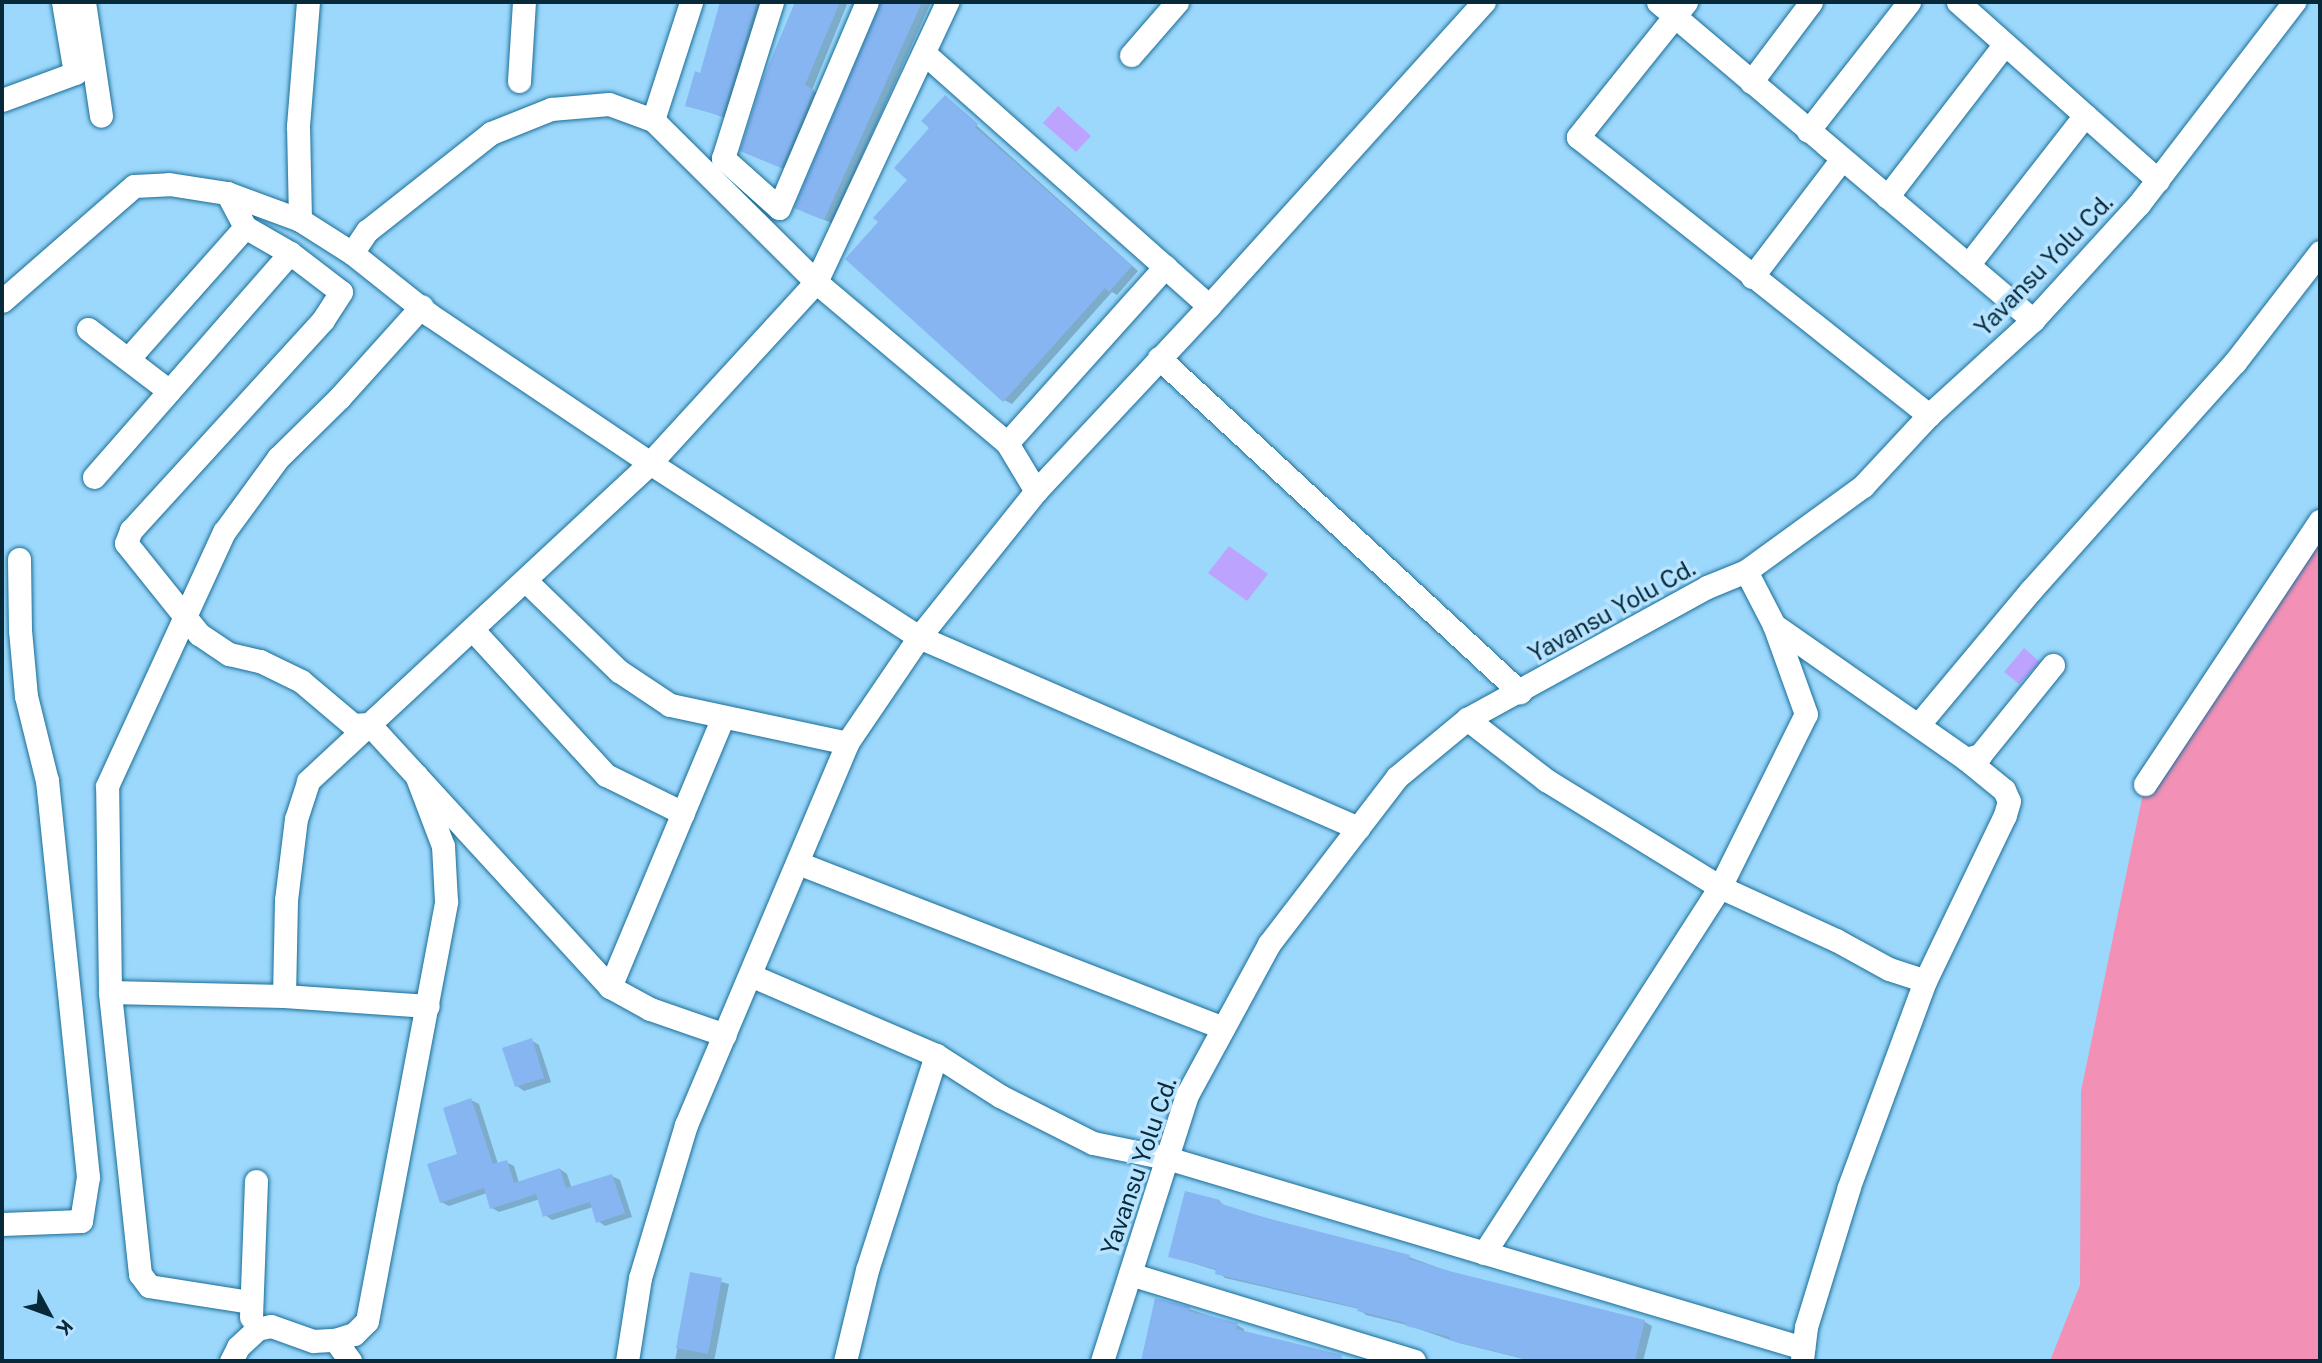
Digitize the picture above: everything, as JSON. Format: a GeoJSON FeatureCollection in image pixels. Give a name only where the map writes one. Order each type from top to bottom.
{"type":"FeatureCollection","features":[{"type":"Feature","properties":{"kind":"street"},"geometry":{"type":"LineString","coordinates":[[2,100],[75,73],[63,2]]}},
{"type":"Feature","properties":{"kind":"street"},"geometry":{"type":"LineString","coordinates":[[84,2],[101,116]]}},
{"type":"Feature","properties":{"kind":"street"},"geometry":{"type":"LineString","coordinates":[[300,220],[298,126],[309,2]]}},
{"type":"Feature","properties":{"kind":"street"},"geometry":{"type":"LineString","coordinates":[[519,81],[524,2]]}},
{"type":"Feature","properties":{"kind":"street"},"geometry":{"type":"LineString","coordinates":[[653,120],[691,2]]}},
{"type":"Feature","properties":{"kind":"street"},"geometry":{"type":"LineString","coordinates":[[772,2],[723,159],[779,208],[867,2]]}},
{"type":"Feature","properties":{"kind":"street"},"geometry":{"type":"LineString","coordinates":[[284,996],[286,900],[296,819],[308,781],[650,463],[816,282],[925,54],[947,2]]}},
{"type":"Feature","properties":{"kind":"street"},"geometry":{"type":"LineString","coordinates":[[1131,55],[1177,2]]}},
{"type":"Feature","properties":{"kind":"street"},"geometry":{"type":"LineString","coordinates":[[627,1361],[640,1278],[686,1125],[847,743],[919,637],[1036,491],[1209,306],[1484,2]]}},
{"type":"Feature","properties":{"kind":"street"},"geometry":{"type":"LineString","coordinates":[[1751,82],[1811,2]]}},
{"type":"Feature","properties":{"kind":"street"},"geometry":{"type":"LineString","coordinates":[[1808,131],[1909,2]]}},
{"type":"Feature","properties":{"kind":"street"},"geometry":{"type":"LineString","coordinates":[[1958,2],[2158,180]]}},
{"type":"Feature","properties":{"kind":"street","name":"Yavansu Yolu Cd."},"geometry":{"type":"LineString","coordinates":[[1102,1361],[1187,1095],[1269,944],[1397,777],[1467,719],[1707,587],[1746,571],[1863,486],[1929,415],[2033,320],[2158,180],[2294,2]]}},
{"type":"Feature","properties":{"kind":"street"},"geometry":{"type":"LineString","coordinates":[[1929,415],[1578,137],[1673,6],[1751,82],[2033,320]]}},
{"type":"Feature","properties":{"kind":"street"},"geometry":{"type":"LineString","coordinates":[[1887,197],[2005,44]]}},
{"type":"Feature","properties":{"kind":"street"},"geometry":{"type":"LineString","coordinates":[[925,54],[1209,306]]}},
{"type":"Feature","properties":{"kind":"street"},"geometry":{"type":"LineString","coordinates":[[352,253],[367,231],[491,133],[551,109],[610,104],[653,120],[816,282],[1007,443],[1036,491]]}},
{"type":"Feature","properties":{"kind":"street"},"geometry":{"type":"LineString","coordinates":[[1968,265],[2085,115]]}},
{"type":"Feature","properties":{"kind":"street"},"geometry":{"type":"LineString","coordinates":[[1752,277],[1842,159]]}},
{"type":"Feature","properties":{"kind":"street"},"geometry":{"type":"LineString","coordinates":[[2,301],[134,186],[169,184],[227,193],[300,220],[352,253],[422,306],[650,463],[919,637],[1358,828]]}},
{"type":"Feature","properties":{"kind":"street"},"geometry":{"type":"LineString","coordinates":[[227,193],[245,227],[290,253],[341,292],[323,320],[131,530],[126,543],[199,634],[229,654],[260,661],[301,681],[353,725],[369,724]]}},
{"type":"Feature","properties":{"kind":"street"},"geometry":{"type":"LineString","coordinates":[[128,359],[245,227]]}},
{"type":"Feature","properties":{"kind":"street"},"geometry":{"type":"LineString","coordinates":[[1919,724],[2031,590],[2235,362],[2320,252]]}},
{"type":"Feature","properties":{"kind":"street"},"geometry":{"type":"LineString","coordinates":[[94,477],[290,253]]}},
{"type":"Feature","properties":{"kind":"street"},"geometry":{"type":"LineString","coordinates":[[1007,443],[1165,267]]}},
{"type":"Feature","properties":{"kind":"street"},"geometry":{"type":"LineString","coordinates":[[250,1302],[149,1286],[142,1279],[110,992],[107,786],[224,532],[278,458],[340,397],[422,306]]}},
{"type":"Feature","properties":{"kind":"street"},"geometry":{"type":"LineString","coordinates":[[88,329],[169,391]]}},
{"type":"Feature","properties":{"kind":"street"},"geometry":{"type":"LineString","coordinates":[[1159,358],[1520,692]]}},
{"type":"Feature","properties":{"kind":"street"},"geometry":{"type":"LineString","coordinates":[[2146,784],[2320,521]]}},
{"type":"Feature","properties":{"kind":"street"},"geometry":{"type":"LineString","coordinates":[[2,1224],[81,1221],[88,1177],[47,781],[26,696],[20,630],[19,559]]}},
{"type":"Feature","properties":{"kind":"street"},"geometry":{"type":"LineString","coordinates":[[1484,1253],[1720,887],[1806,714],[1774,625],[1746,571]]}},
{"type":"Feature","properties":{"kind":"street"},"geometry":{"type":"LineString","coordinates":[[524,580],[619,671],[670,705],[722,719],[847,743]]}},
{"type":"Feature","properties":{"kind":"street"},"geometry":{"type":"LineString","coordinates":[[750,975],[936,1055],[1000,1096],[1093,1143],[1167,1157],[1484,1253],[1802,1355],[1806,1326],[1849,1187],[1925,981],[2005,815],[2009,801],[2004,790],[1966,759],[1774,625]]}},
{"type":"Feature","properties":{"kind":"street"},"geometry":{"type":"LineString","coordinates":[[472,629],[606,775],[683,813]]}},
{"type":"Feature","properties":{"kind":"street"},"geometry":{"type":"LineString","coordinates":[[1966,759],[1980,755],[2053,665]]}},
{"type":"Feature","properties":{"kind":"street"},"geometry":{"type":"LineString","coordinates":[[610,987],[722,719]]}},
{"type":"Feature","properties":{"kind":"street"},"geometry":{"type":"LineString","coordinates":[[1467,719],[1546,780],[1720,887],[1836,940],[1889,969],[1925,981]]}},
{"type":"Feature","properties":{"kind":"street"},"geometry":{"type":"LineString","coordinates":[[369,724],[610,987],[650,1009],[725,1035]]}},
{"type":"Feature","properties":{"kind":"street"},"geometry":{"type":"LineString","coordinates":[[231,1361],[238,1346],[257,1329],[278,1328],[313,1341],[335,1340],[354,1334],[366,1321],[446,901],[443,846],[416,775]]}},
{"type":"Feature","properties":{"kind":"street"},"geometry":{"type":"LineString","coordinates":[[797,863],[1223,1028]]}},
{"type":"Feature","properties":{"kind":"street"},"geometry":{"type":"LineString","coordinates":[[110,992],[284,996],[428,1006]]}},
{"type":"Feature","properties":{"kind":"street"},"geometry":{"type":"LineString","coordinates":[[845,1361],[867,1270],[936,1055]]}},
{"type":"Feature","properties":{"kind":"street"},"geometry":{"type":"LineString","coordinates":[[256,1181],[249,1314],[257,1329]]}},
{"type":"Feature","properties":{"kind":"street"},"geometry":{"type":"LineString","coordinates":[[1130,1274],[1414,1361]]}},
{"type":"Feature","properties":{"kind":"street"},"geometry":{"type":"LineString","coordinates":[[335,1340],[350,1361]]}},
{"type":"Feature","properties":{"kind":"shaded area"},"geometry":{"type":"Polygon","coordinates":[[[1058,106],[1091,136],[1076,152],[1043,123],[1058,106]]]}},
{"type":"Feature","properties":{"kind":"shaded area"},"geometry":{"type":"Polygon","coordinates":[[[2320,521],[2320,1361],[2050,1361],[2080,1285],[2081,1091],[2145,784],[2320,521]]]}},
{"type":"Feature","properties":{"kind":"shaded area"},"geometry":{"type":"Polygon","coordinates":[[[1229,546],[1268,574],[1247,601],[1208,573],[1229,546]]]}},
{"type":"Feature","properties":{"kind":"shaded area"},"geometry":{"type":"Polygon","coordinates":[[[2024,648],[2040,662],[2019,684],[2004,672],[2024,648]]]}},
{"type":"Feature","properties":{"kind":"building"},"geometry":{"type":"Polygon","coordinates":[[[720,2],[757,2],[722,116],[685,106],[695,71],[700,73],[720,2]]]}},
{"type":"Feature","properties":{"kind":"building"},"geometry":{"type":"Polygon","coordinates":[[[795,2],[840,2],[805,85],[814,90],[781,168],[740,151],[762,81],[795,2]]]}},
{"type":"Feature","properties":{"kind":"building"},"geometry":{"type":"Polygon","coordinates":[[[881,2],[922,2],[824,220],[794,208],[881,2]]]}},
{"type":"Feature","properties":{"kind":"building"},"geometry":{"type":"Polygon","coordinates":[[[945,95],[978,124],[975,127],[1132,266],[1109,292],[1105,288],[1003,402],[845,259],[878,222],[873,218],[907,180],[894,168],[929,128],[921,121],[945,95]]]}},
{"type":"Feature","properties":{"kind":"building"},"geometry":{"type":"Polygon","coordinates":[[[532,1038],[544,1078],[515,1087],[502,1048],[532,1038]]]}},
{"type":"Feature","properties":{"kind":"building"},"geometry":{"type":"Polygon","coordinates":[[[471,1098],[493,1164],[507,1160],[514,1183],[560,1168],[566,1188],[612,1174],[625,1213],[596,1223],[590,1202],[543,1217],[536,1194],[490,1209],[484,1188],[440,1203],[427,1164],[457,1154],[443,1108],[471,1098]]]}},
{"type":"Feature","properties":{"kind":"building"},"geometry":{"type":"Polygon","coordinates":[[[1185,1191],[1220,1200],[1219,1203],[1266,1218],[1410,1255],[1409,1259],[1453,1272],[1645,1320],[1635,1361],[1534,1361],[1449,1340],[1450,1337],[1406,1326],[1406,1323],[1357,1311],[1358,1308],[1215,1274],[1216,1269],[1168,1257],[1185,1191]]]}},
{"type":"Feature","properties":{"kind":"building"},"geometry":{"type":"Polygon","coordinates":[[[690,1272],[722,1278],[708,1354],[676,1348],[690,1272]]]}},
{"type":"Feature","properties":{"kind":"building"},"geometry":{"type":"Polygon","coordinates":[[[1155,1298],[1190,1307],[1189,1311],[1238,1323],[1236,1329],[1342,1355],[1341,1361],[1141,1361],[1155,1298]]]}}]}
